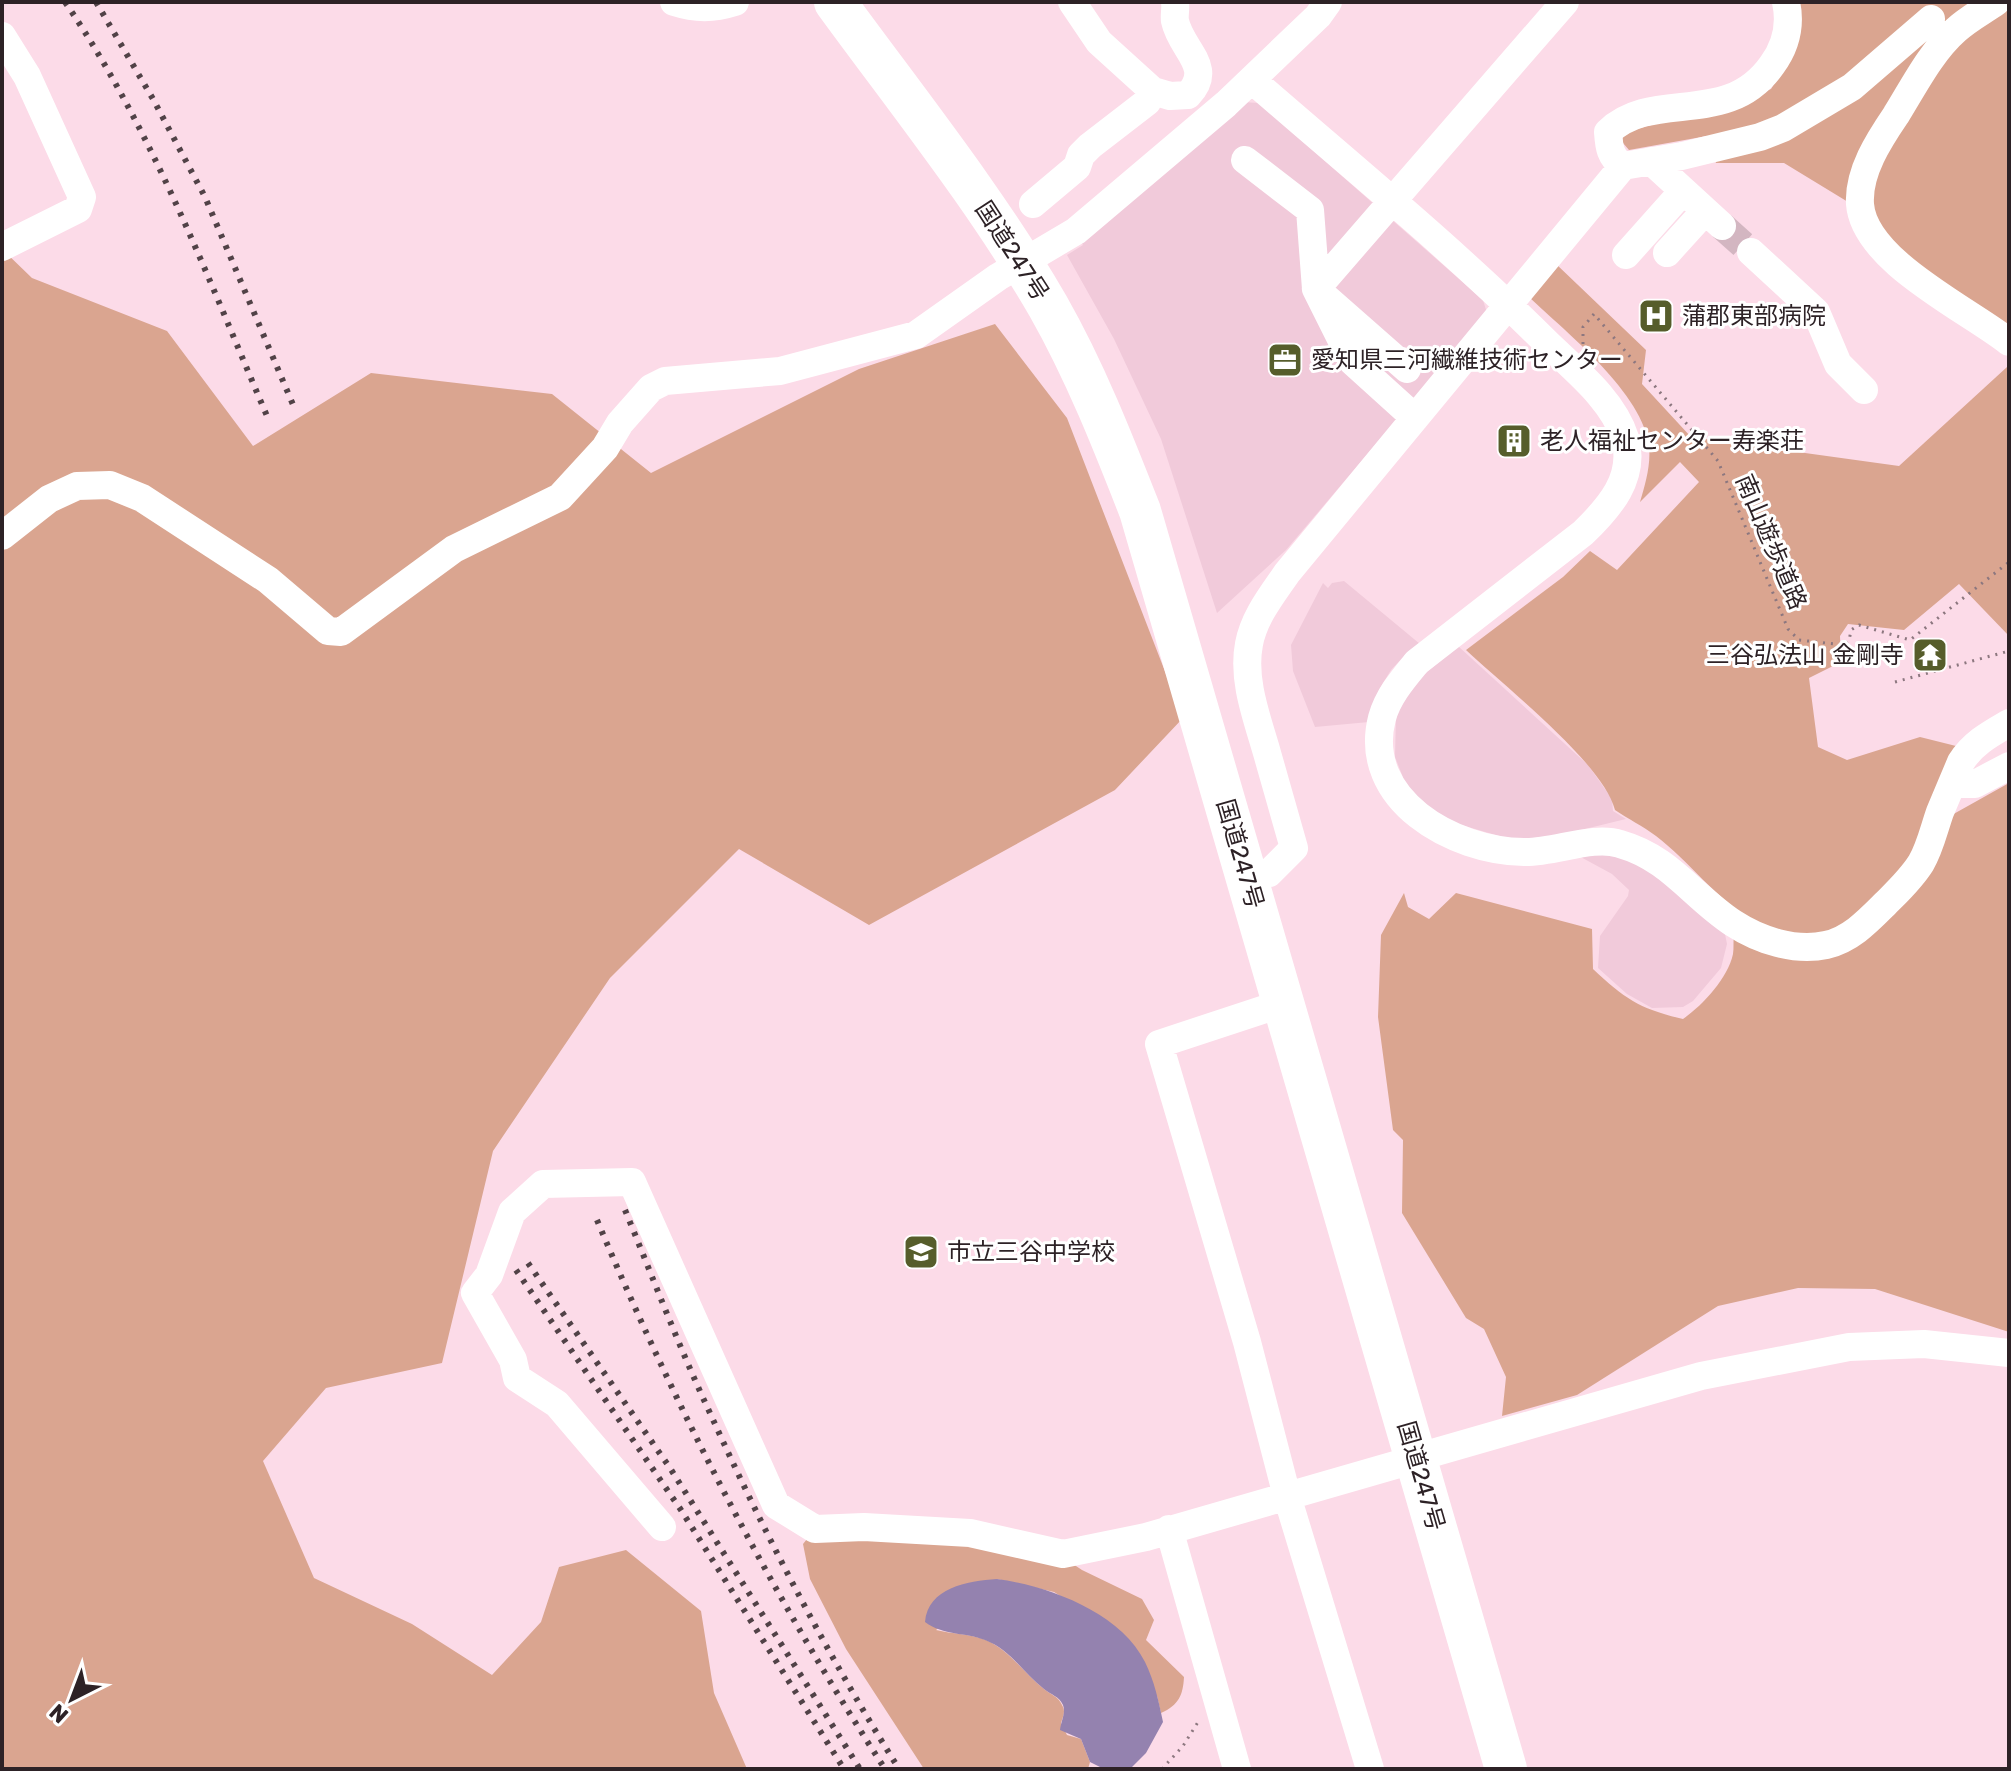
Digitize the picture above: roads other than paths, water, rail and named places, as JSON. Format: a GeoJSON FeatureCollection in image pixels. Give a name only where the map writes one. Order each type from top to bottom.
{"type":"FeatureCollection","features":[{"type":"Feature","properties":{"kind":"highway","name":"国道247号"},"geometry":{"type":"LineString","coordinates":[[835,2],[982,203],[1048,307],[1091,393],[1140,511],[1283,1003],[1527,1769]]}},
{"type":"Feature","properties":{"kind":"highway","name":"国道247号"},"geometry":{"type":"LineString","coordinates":[[863,2],[1005,193],[1046,259],[1107,377],[1167,525],[1269,873],[1426,1455],[1506,1769]]}},
{"type":"Feature","properties":{"kind":"street"},"geometry":{"type":"LineString","coordinates":[[674,2],[694,8],[735,2]]}},
{"type":"Feature","properties":{"kind":"street"},"geometry":{"type":"LineString","coordinates":[[1072,2],[1099,42],[1153,91],[1170,96],[1188,95],[1198,85],[1200,71],[1175,19],[1175,2]]}},
{"type":"Feature","properties":{"kind":"street"},"geometry":{"type":"LineString","coordinates":[[2,536],[49,499],[77,486],[110,485],[142,498],[268,580],[328,631],[341,632],[454,549],[560,497],[605,448],[620,423],[651,388],[665,381],[780,371],[916,335],[998,277],[1076,231],[1247,85],[1318,16],[1328,2]]}},
{"type":"Feature","properties":{"kind":"street"},"geometry":{"type":"LineString","coordinates":[[1316,289],[1565,2]]}},
{"type":"Feature","properties":{"kind":"street"},"geometry":{"type":"LineString","coordinates":[[1623,166],[1614,160],[1608,132],[1621,120],[1636,114],[1715,104],[1740,95],[1762,80],[1782,51],[1790,20],[1786,2]]}},
{"type":"Feature","properties":{"kind":"street"},"geometry":{"type":"LineString","coordinates":[[1269,873],[1294,848],[1250,691],[1247,664],[1249,642],[1264,606],[1287,573],[1623,166],[1760,137],[1783,128],[1852,87],[1937,17],[1996,2]]}},
{"type":"Feature","properties":{"kind":"street"},"geometry":{"type":"LineString","coordinates":[[1937,17],[1937,51],[1877,143],[1863,178],[1860,206],[1865,225],[1910,277],[2009,342]]}},
{"type":"Feature","properties":{"kind":"street"},"geometry":{"type":"LineString","coordinates":[[2,36],[27,76],[82,197],[78,209],[2,247]]}},
{"type":"Feature","properties":{"kind":"street"},"geometry":{"type":"LineString","coordinates":[[1198,80],[1247,85],[1393,202],[1509,305],[1582,378],[1611,409],[1625,439],[1627,465],[1621,490],[1603,514],[1583,533],[1417,662],[1396,688],[1383,716],[1379,744],[1384,775],[1401,800],[1421,819],[1492,849],[1525,852],[1616,842],[1657,859],[1734,924],[1766,941],[1797,946],[1826,945],[1863,926],[1910,880],[1923,860],[1952,784],[1969,750],[2009,723]]}},
{"type":"Feature","properties":{"kind":"street"},"geometry":{"type":"LineString","coordinates":[[1033,204],[1077,167],[1081,155],[1090,146],[1147,102],[1153,91]]}},
{"type":"Feature","properties":{"kind":"street"},"geometry":{"type":"LineString","coordinates":[[1245,160],[1310,210],[1316,289],[1352,361],[1415,418]]}},
{"type":"Feature","properties":{"kind":"street"},"geometry":{"type":"LineString","coordinates":[[1651,161],[1714,218],[1667,253]]}},
{"type":"Feature","properties":{"kind":"street"},"geometry":{"type":"LineString","coordinates":[[1626,255],[1683,191]]}},
{"type":"Feature","properties":{"kind":"street"},"geometry":{"type":"LineString","coordinates":[[1751,252],[1816,312],[1838,364],[1864,390]]}},
{"type":"Feature","properties":{"kind":"street"},"geometry":{"type":"LineString","coordinates":[[1316,289],[1407,369]]}},
{"type":"Feature","properties":{"kind":"street"},"geometry":{"type":"LineString","coordinates":[[1952,784],[1975,784],[2009,766]]}},
{"type":"Feature","properties":{"kind":"street"},"geometry":{"type":"LineString","coordinates":[[1283,1003],[1159,1044],[1247,1342],[1287,1496],[1370,1769]]}},
{"type":"Feature","properties":{"kind":"street"},"geometry":{"type":"LineString","coordinates":[[662,1527],[557,1404],[517,1378],[513,1360],[475,1293],[489,1275],[512,1212],[543,1184],[632,1182],[776,1505],[815,1529],[864,1527],[970,1533],[1063,1554],[1169,1529],[1701,1376],[1849,1347],[1924,1344],[2009,1353]]}},
{"type":"Feature","properties":{"kind":"street"},"geometry":{"type":"LineString","coordinates":[[1169,1529],[1237,1769]]}},
{"type":"Feature","properties":{"kind":"tunnel"},"geometry":{"type":"LineString","coordinates":[[1722,226],[1751,252]]}},
{"type":"Feature","properties":{"kind":"railway"},"geometry":{"type":"LineString","coordinates":[[65,2],[125,101],[151,152],[200,257],[267,416]]}},
{"type":"Feature","properties":{"kind":"railway"},"geometry":{"type":"LineString","coordinates":[[96,2],[153,99],[205,197],[294,407]]}},
{"type":"Feature","properties":{"kind":"railway"},"geometry":{"type":"LineString","coordinates":[[625,1210],[688,1363],[753,1504],[822,1639],[899,1769]]}},
{"type":"Feature","properties":{"kind":"railway"},"geometry":{"type":"LineString","coordinates":[[597,1220],[660,1362],[729,1501],[804,1637],[885,1769]]}},
{"type":"Feature","properties":{"kind":"railway"},"geometry":{"type":"LineString","coordinates":[[528,1263],[670,1468],[860,1769]]}},
{"type":"Feature","properties":{"kind":"railway"},"geometry":{"type":"LineString","coordinates":[[516,1270],[681,1510],[844,1769]]}},
{"type":"Feature","properties":{"kind":"place","name":"蒲郡東部病院"},"geometry":{"type":"Point","coordinates":[1656,316]}},
{"type":"Feature","properties":{"kind":"place","name":"愛知県三河繊維技術センター"},"geometry":{"type":"Point","coordinates":[1285,360]}},
{"type":"Feature","properties":{"kind":"place","name":"老人福祉センター寿楽荘"},"geometry":{"type":"Point","coordinates":[1514,441]}},
{"type":"Feature","properties":{"kind":"place","name":"三谷弘法山 金剛寺"},"geometry":{"type":"Point","coordinates":[1930,655]}},
{"type":"Feature","properties":{"kind":"place","name":"市立三谷中学校"},"geometry":{"type":"Point","coordinates":[921,1252]}}]}
